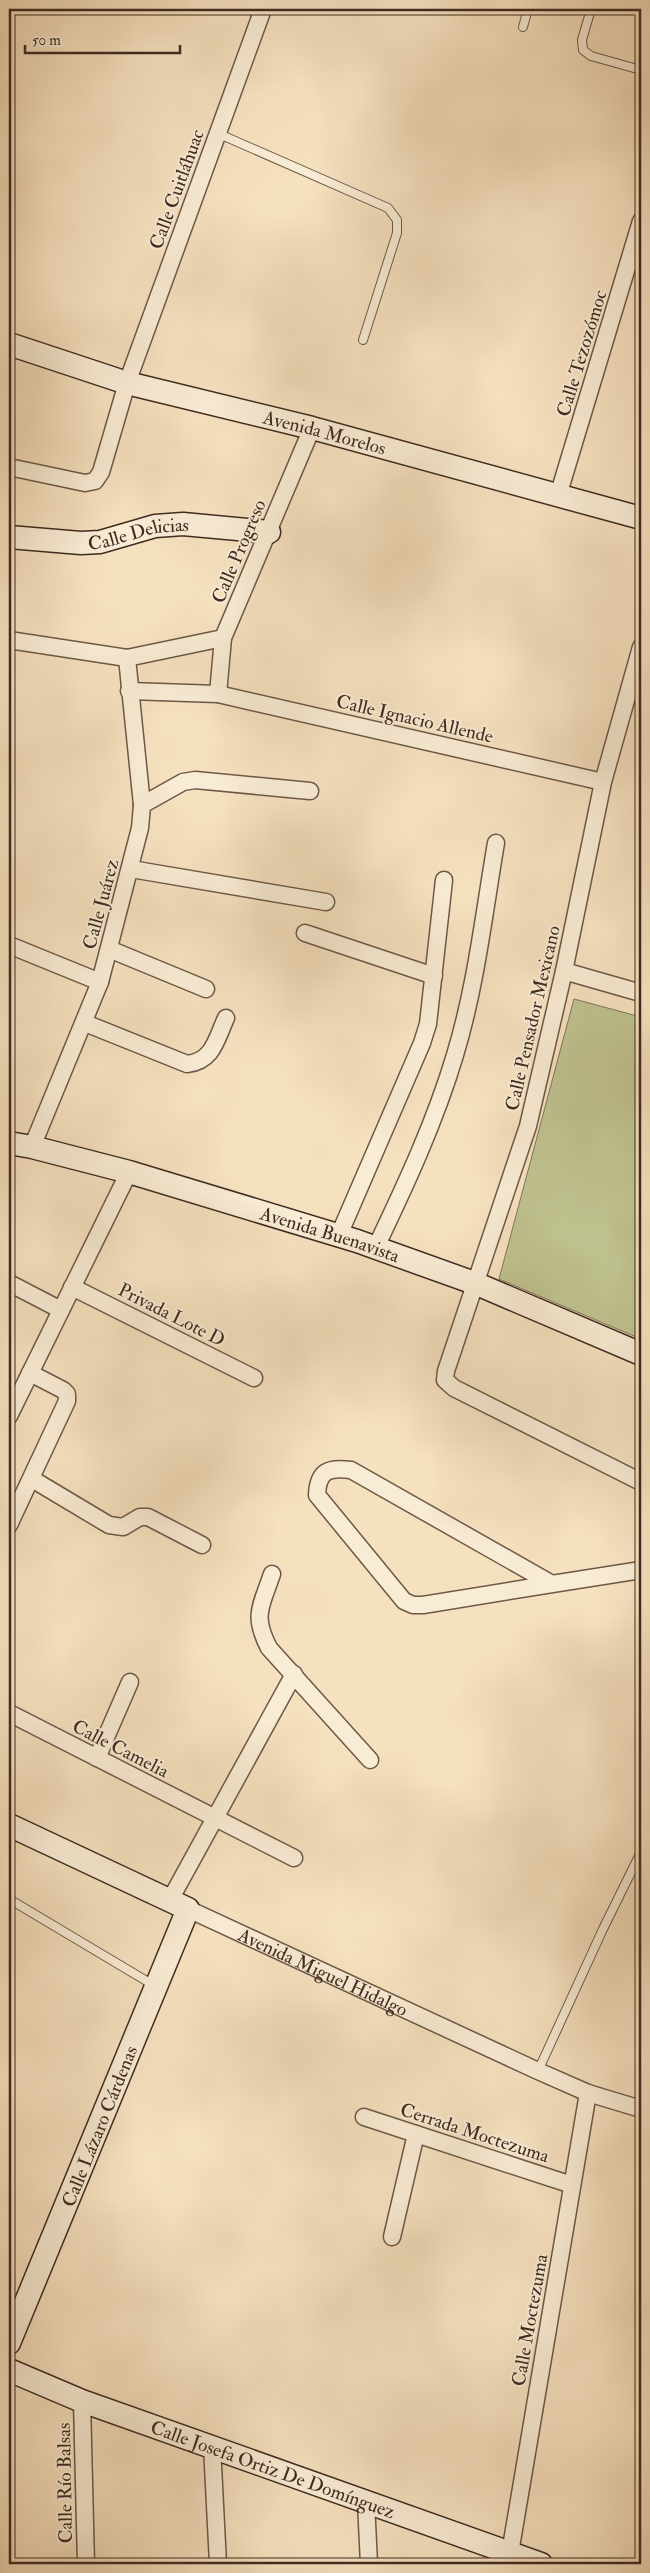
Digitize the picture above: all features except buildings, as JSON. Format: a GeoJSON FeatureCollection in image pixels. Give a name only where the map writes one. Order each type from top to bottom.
{"type":"FeatureCollection","features":[{"type":"Feature","properties":{"kind":"street","name":"Calle Cuitláhuac"},"geometry":{"type":"LineString","coordinates":[[9,468],[85,483],[95,481],[101,472],[127,383],[263,9]]}},
{"type":"Feature","properties":{"kind":"street","name":"Calle Tezozómoc"},"geometry":{"type":"LineString","coordinates":[[558,496],[641,221]]}},
{"type":"Feature","properties":{"kind":"street","name":"Avenida Morelos"},"geometry":{"type":"LineString","coordinates":[[9,344],[127,383],[312,428],[641,518]]}},
{"type":"Feature","properties":{"kind":"street","name":"Calle Progreso"},"geometry":{"type":"LineString","coordinates":[[218,694],[223,638],[312,428]]}},
{"type":"Feature","properties":{"kind":"street","name":"Calle Delicias"},"geometry":{"type":"LineString","coordinates":[[9,537],[81,543],[100,542],[155,526],[183,524],[269,532]]}},
{"type":"Feature","properties":{"kind":"street"},"geometry":{"type":"LineString","coordinates":[[9,640],[127,658],[223,638]]}},
{"type":"Feature","properties":{"kind":"street","name":"Calle Pensador Mexicano"},"geometry":{"type":"LineString","coordinates":[[641,647],[603,782],[564,971],[528,1126],[477,1284],[446,1371],[445,1380],[454,1388],[641,1482]]}},
{"type":"Feature","properties":{"kind":"street","name":"Calle Juárez"},"geometry":{"type":"LineString","coordinates":[[32,1147],[85,1023],[100,982],[131,869],[140,828],[142,804],[127,658]]}},
{"type":"Feature","properties":{"kind":"street","name":"Calle Ignacio Allende"},"geometry":{"type":"LineString","coordinates":[[129,691],[218,694],[603,782]]}},
{"type":"Feature","properties":{"kind":"street"},"geometry":{"type":"LineString","coordinates":[[142,804],[183,782],[195,780],[310,791]]}},
{"type":"Feature","properties":{"kind":"street"},"geometry":{"type":"LineString","coordinates":[[376,1247],[424,1147],[455,1056],[464,1023],[496,843]]}},
{"type":"Feature","properties":{"kind":"street"},"geometry":{"type":"LineString","coordinates":[[131,869],[326,902]]}},
{"type":"Feature","properties":{"kind":"street"},"geometry":{"type":"LineString","coordinates":[[339,1235],[422,1043],[428,1024],[444,880]]}},
{"type":"Feature","properties":{"kind":"street"},"geometry":{"type":"LineString","coordinates":[[305,933],[434,976]]}},
{"type":"Feature","properties":{"kind":"street"},"geometry":{"type":"LineString","coordinates":[[9,946],[100,982]]}},
{"type":"Feature","properties":{"kind":"street"},"geometry":{"type":"LineString","coordinates":[[109,949],[206,989]]}},
{"type":"Feature","properties":{"kind":"street"},"geometry":{"type":"LineString","coordinates":[[564,971],[641,993]]}},
{"type":"Feature","properties":{"kind":"street"},"geometry":{"type":"LineString","coordinates":[[85,1023],[187,1064],[201,1063],[209,1055],[226,1018]]}},
{"type":"Feature","properties":{"kind":"street","name":"Avenida Buenavista"},"geometry":{"type":"LineString","coordinates":[[9,1144],[32,1147],[129,1172],[376,1247],[477,1284],[641,1354]]}},
{"type":"Feature","properties":{"kind":"street"},"geometry":{"type":"LineString","coordinates":[[9,1416],[129,1172]]}},
{"type":"Feature","properties":{"kind":"street"},"geometry":{"type":"LineString","coordinates":[[9,1283],[61,1310]]}},
{"type":"Feature","properties":{"kind":"street","name":"Privada Lote D"},"geometry":{"type":"LineString","coordinates":[[72,1287],[254,1378]]}},
{"type":"Feature","properties":{"kind":"street"},"geometry":{"type":"LineString","coordinates":[[9,1525],[32,1479],[66,1401],[67,1394],[63,1390],[30,1373]]}},
{"type":"Feature","properties":{"kind":"street"},"geometry":{"type":"LineString","coordinates":[[552,1584],[351,1470],[336,1468],[326,1472],[318,1483],[316,1495],[404,1601],[413,1605],[423,1605],[641,1570]]}},
{"type":"Feature","properties":{"kind":"street"},"geometry":{"type":"LineString","coordinates":[[32,1479],[109,1524],[123,1527],[140,1517],[148,1516],[202,1545]]}},
{"type":"Feature","properties":{"kind":"street"},"geometry":{"type":"LineString","coordinates":[[272,1574],[258,1614],[260,1629],[269,1648],[370,1760]]}},
{"type":"Feature","properties":{"kind":"street"},"geometry":{"type":"LineString","coordinates":[[179,1905],[214,1817],[294,1674]]}},
{"type":"Feature","properties":{"kind":"street"},"geometry":{"type":"LineString","coordinates":[[97,1758],[130,1682]]}},
{"type":"Feature","properties":{"kind":"street","name":"Calle Camelia"},"geometry":{"type":"LineString","coordinates":[[9,1714],[294,1858]]}},
{"type":"Feature","properties":{"kind":"street","name":"Avenida Miguel Hidalgo"},"geometry":{"type":"LineString","coordinates":[[9,1825],[538,2071],[588,2093],[641,2109]]}},
{"type":"Feature","properties":{"kind":"street","name":"Calle Lázaro Cárdenas"},"geometry":{"type":"LineString","coordinates":[[9,2343],[156,1987],[179,1905]]}},
{"type":"Feature","properties":{"kind":"street","name":"Calle Moctezuma"},"geometry":{"type":"LineString","coordinates":[[523,2560],[572,2185],[588,2093]]}},
{"type":"Feature","properties":{"kind":"street","name":"Cerrada Moctezuma"},"geometry":{"type":"LineString","coordinates":[[364,2117],[572,2185]]}},
{"type":"Feature","properties":{"kind":"street"},"geometry":{"type":"LineString","coordinates":[[392,2237],[416,2134]]}},
{"type":"Feature","properties":{"kind":"street","name":"Calle Josefa Ortiz De Domínguez"},"geometry":{"type":"LineString","coordinates":[[9,2370],[82,2401],[212,2446],[523,2560]]}},
{"type":"Feature","properties":{"kind":"street","name":"Calle Río Balsas"},"geometry":{"type":"LineString","coordinates":[[82,2401],[86,2564]]}},
{"type":"Feature","properties":{"kind":"street"},"geometry":{"type":"LineString","coordinates":[[212,2446],[218,2564]]}},
{"type":"Feature","properties":{"kind":"street"},"geometry":{"type":"LineString","coordinates":[[366,2502],[369,2564]]}},
{"type":"Feature","properties":{"kind":"lane"},"geometry":{"type":"LineString","coordinates":[[522,27],[528,9]]}},
{"type":"Feature","properties":{"kind":"lane"},"geometry":{"type":"LineString","coordinates":[[591,9],[582,40],[583,50],[592,56],[641,70]]}},
{"type":"Feature","properties":{"kind":"lane"},"geometry":{"type":"LineString","coordinates":[[217,133],[388,208],[397,220],[397,233],[363,340]]}},
{"type":"Feature","properties":{"kind":"lane"},"geometry":{"type":"LineString","coordinates":[[538,2071],[603,1929],[641,1852]]}},
{"type":"Feature","properties":{"kind":"lane"},"geometry":{"type":"LineString","coordinates":[[9,1899],[156,1987]]}},
{"type":"Feature","properties":{"kind":"green space"},"geometry":{"type":"Polygon","coordinates":[[[574,999],[641,1017],[641,1339],[499,1279],[574,999]]]}}]}
